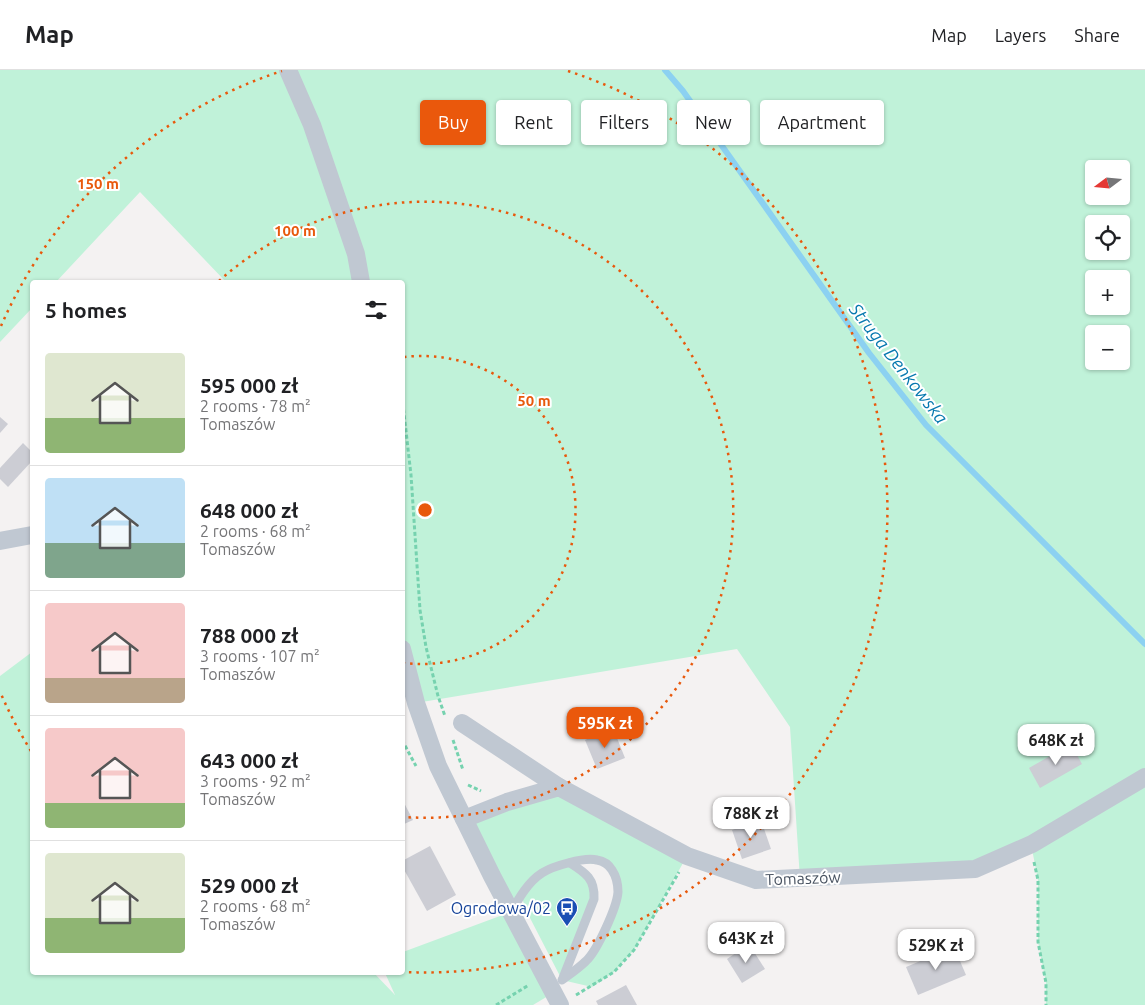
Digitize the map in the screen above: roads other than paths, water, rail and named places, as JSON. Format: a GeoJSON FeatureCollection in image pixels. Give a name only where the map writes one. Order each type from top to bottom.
{"type":"FeatureCollection","features":[{"type":"Feature","properties":{"kind":"street"},"geometry":{"type":"LineString","coordinates":[[288,70],[312,125],[356,254],[361,280]]}},
{"type":"Feature","properties":{"kind":"street"},"geometry":{"type":"LineString","coordinates":[[0,541],[30,535]]}},
{"type":"Feature","properties":{"kind":"street"},"geometry":{"type":"LineString","coordinates":[[405,661],[416,703],[438,766],[492,876],[545,976],[562,994]]}},
{"type":"Feature","properties":{"kind":"street","name":"Tomaszów"},"geometry":{"type":"LineString","coordinates":[[462,723],[559,787],[687,856],[756,880],[975,870],[1032,844],[1145,777]]}},
{"type":"Feature","properties":{"kind":"street"},"geometry":{"type":"LineString","coordinates":[[464,819],[507,802],[559,787]]}},
{"type":"Feature","properties":{"kind":"lane"},"geometry":{"type":"LineString","coordinates":[[511,912],[521,895],[541,874],[553,867],[597,860],[607,864],[613,871],[617,881],[618,892],[615,905],[602,935],[587,960],[562,994]]}},
{"type":"Feature","properties":{"kind":"lane"},"geometry":{"type":"LineString","coordinates":[[562,994],[594,899],[590,878],[582,870],[570,863]]}},
{"type":"Feature","properties":{"kind":"waterway","name":"Struga Denkowska"},"geometry":{"type":"LineString","coordinates":[[665,70],[683,91],[869,353],[926,425],[1145,644]]}},
{"type":"Feature","properties":{"kind":"place","name":"Ogrodowa/02"},"geometry":{"type":"Point","coordinates":[567,927]}}]}
